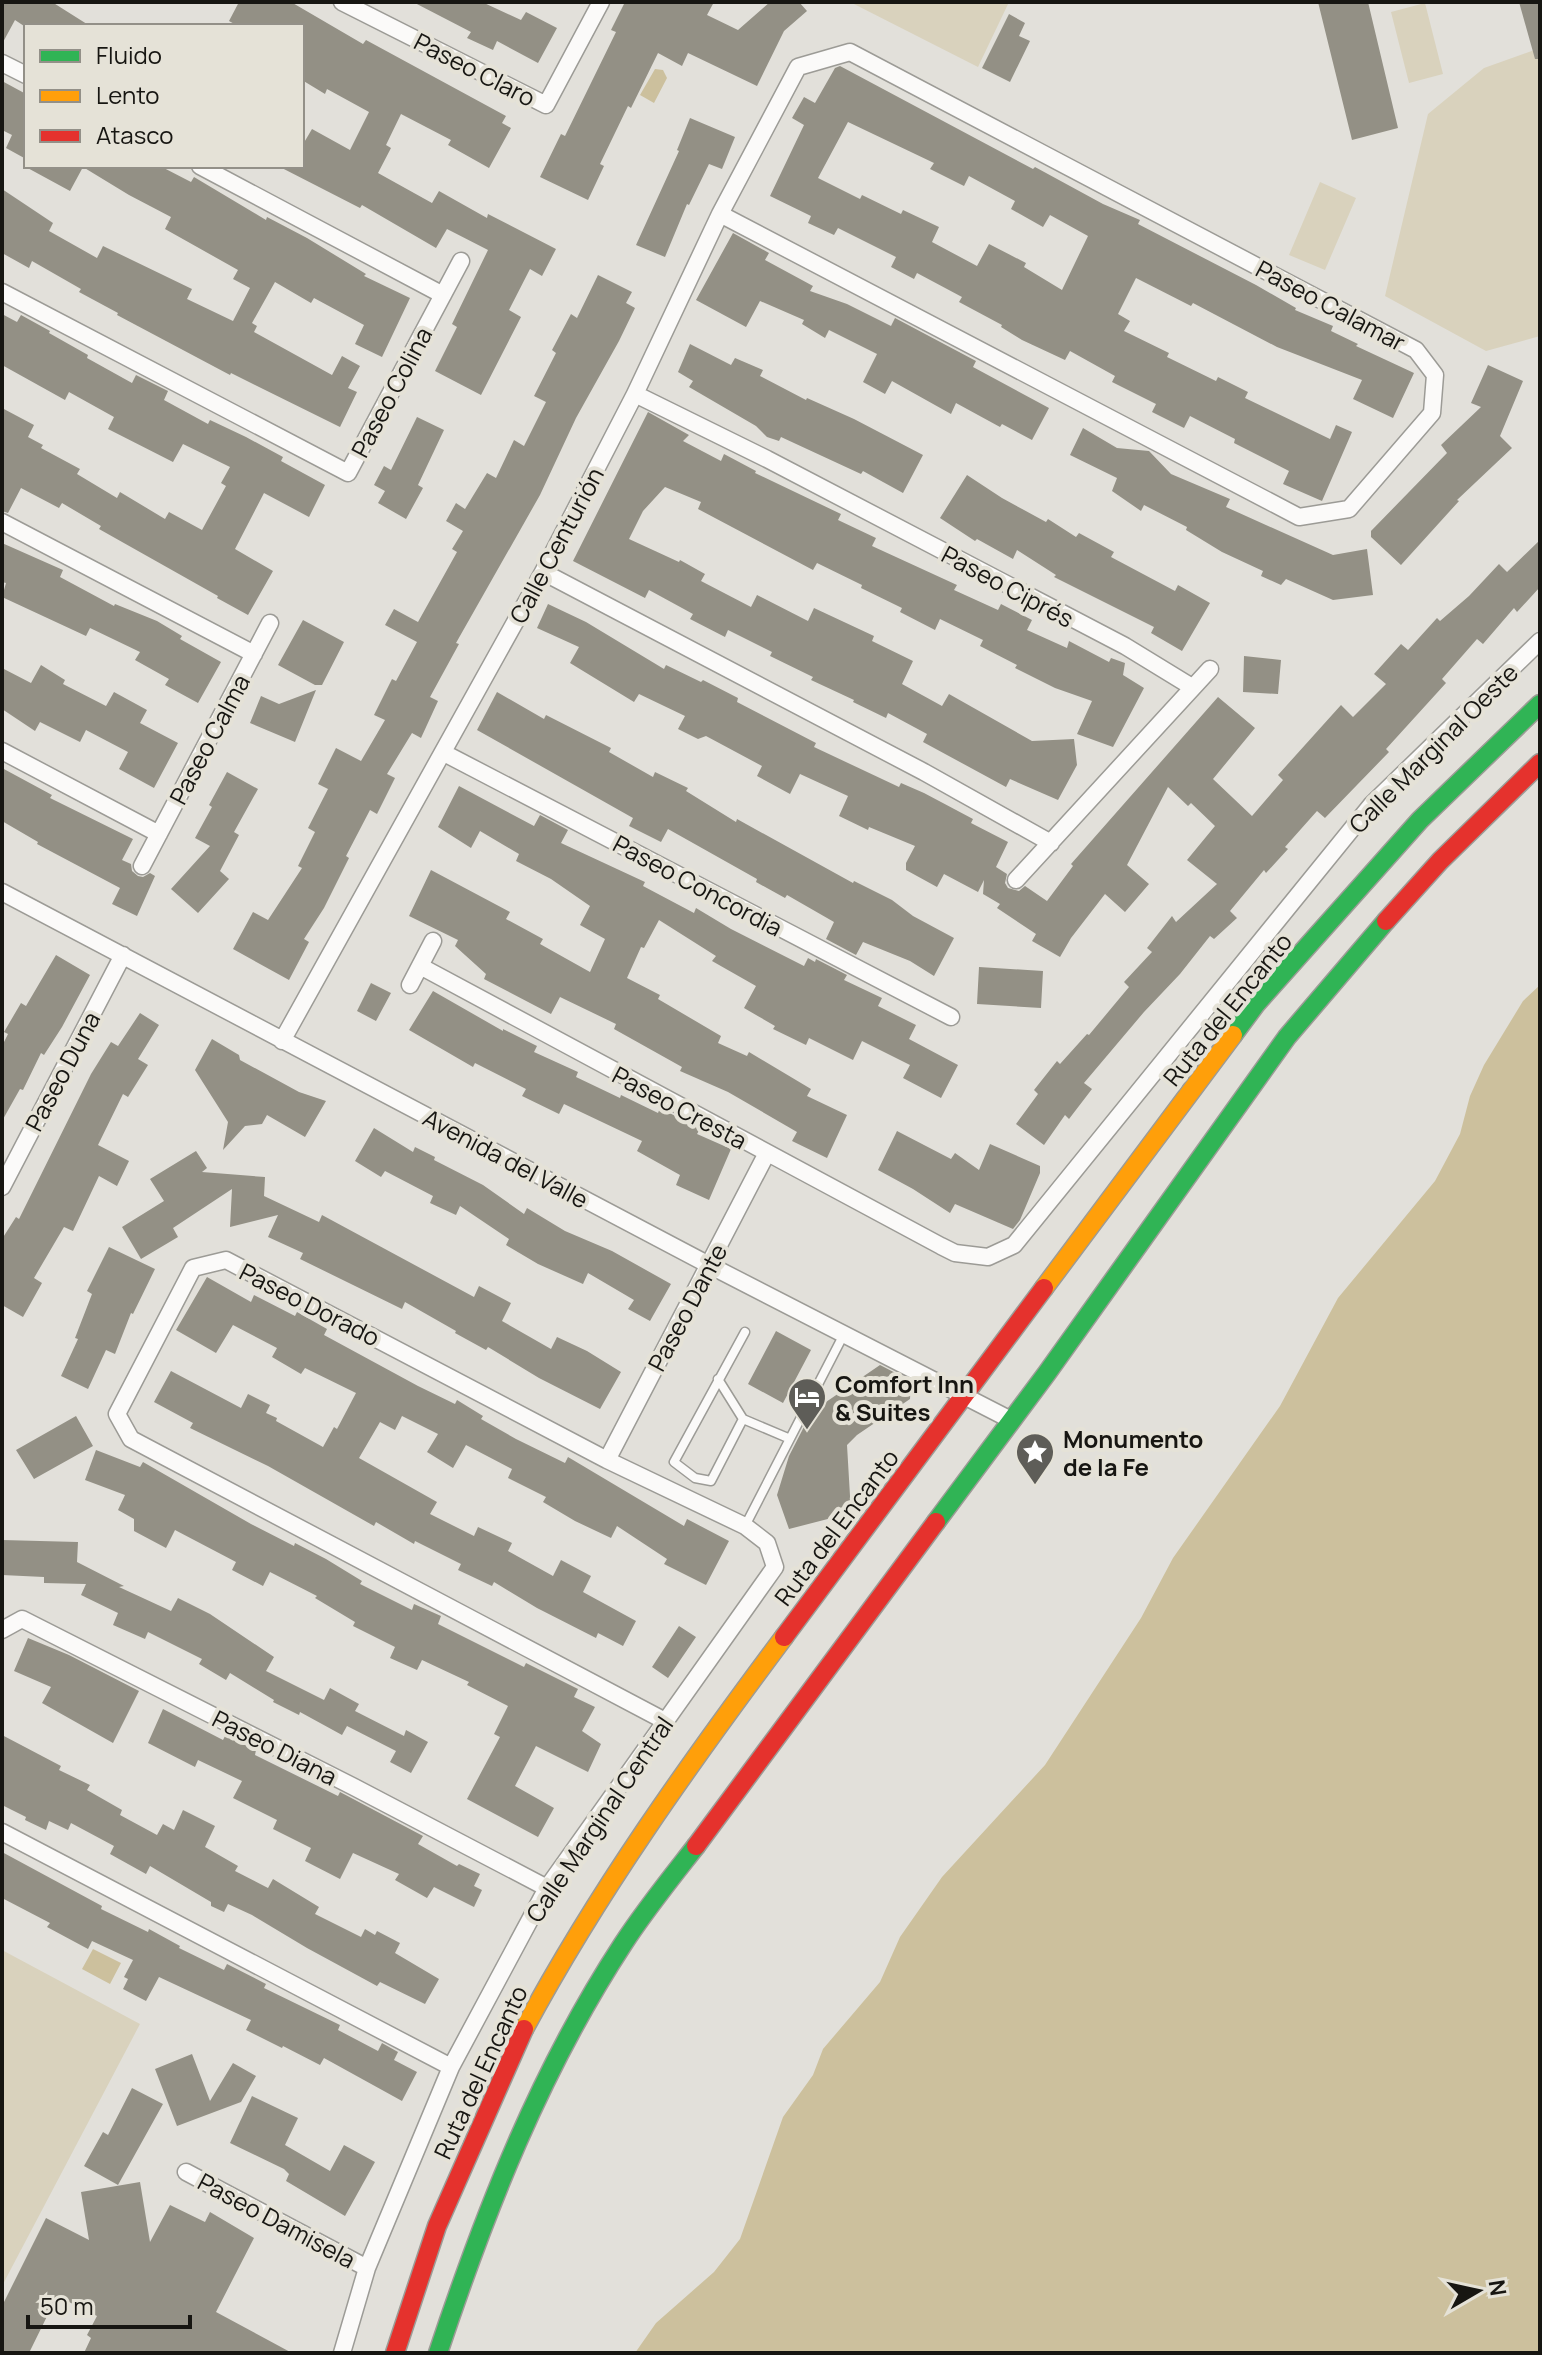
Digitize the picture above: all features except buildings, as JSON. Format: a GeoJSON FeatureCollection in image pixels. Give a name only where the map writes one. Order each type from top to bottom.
{"type":"FeatureCollection","features":[{"type":"Feature","properties":{"kind":"main road","name":"Ruta del Encanto"},"geometry":{"type":"LineString","coordinates":[[395,2353],[437,2226],[512,2051],[561,1960],[609,1883],[702,1747],[1256,1004],[1420,820],[1540,704]]}},
{"type":"Feature","properties":{"kind":"main road"},"geometry":{"type":"LineString","coordinates":[[438,2353],[474,2246],[510,2155],[550,2070],[604,1973],[633,1929],[1011,1420],[1287,1037],[1440,861],[1540,763]]}},
{"type":"Feature","properties":{"kind":"street","name":"Paseo Claro"},"geometry":{"type":"LineString","coordinates":[[342,2],[546,105],[601,2]]}},
{"type":"Feature","properties":{"kind":"street","name":"Paseo Calamar"},"geometry":{"type":"LineString","coordinates":[[720,214],[1299,517],[1349,509],[1432,413],[1435,375],[1416,350],[850,52],[829,59]]}},
{"type":"Feature","properties":{"kind":"street","name":"Calle Centurión"},"geometry":{"type":"LineString","coordinates":[[282,1041],[543,572],[635,394],[720,214],[798,67],[829,59]]}},
{"type":"Feature","properties":{"kind":"street"},"geometry":{"type":"LineString","coordinates":[[2,63],[24,74]]}},
{"type":"Feature","properties":{"kind":"street"},"geometry":{"type":"LineString","coordinates":[[204,168],[443,295],[461,261]]}},
{"type":"Feature","properties":{"kind":"street","name":"Paseo Colina"},"geometry":{"type":"LineString","coordinates":[[2,292],[348,473],[443,295]]}},
{"type":"Feature","properties":{"kind":"street","name":"Paseo Ciprés"},"geometry":{"type":"LineString","coordinates":[[635,394],[767,459],[1125,646],[1192,687]]}},
{"type":"Feature","properties":{"kind":"street","name":"Paseo Calma"},"geometry":{"type":"LineString","coordinates":[[2,522],[254,654],[159,834],[2,751]]}},
{"type":"Feature","properties":{"kind":"street"},"geometry":{"type":"LineString","coordinates":[[543,572],[911,765],[1051,843]]}},
{"type":"Feature","properties":{"kind":"street"},"geometry":{"type":"LineString","coordinates":[[254,654],[270,623]]}},
{"type":"Feature","properties":{"kind":"street","name":"Calle Marginal Oeste"},"geometry":{"type":"LineString","coordinates":[[941,1246],[955,1253],[988,1257],[1014,1245],[1372,804],[1540,641]]}},
{"type":"Feature","properties":{"kind":"street"},"geometry":{"type":"LineString","coordinates":[[1016,880],[1210,669]]}},
{"type":"Feature","properties":{"kind":"street","name":"Paseo Concordia"},"geometry":{"type":"LineString","coordinates":[[444,753],[951,1017]]}},
{"type":"Feature","properties":{"kind":"street"},"geometry":{"type":"LineString","coordinates":[[142,866],[159,834]]}},
{"type":"Feature","properties":{"kind":"street","name":"Avenida del Valle"},"geometry":{"type":"LineString","coordinates":[[2,892],[709,1265],[1011,1420]]}},
{"type":"Feature","properties":{"kind":"street"},"geometry":{"type":"LineString","coordinates":[[410,985],[433,941]]}},
{"type":"Feature","properties":{"kind":"street","name":"Paseo Duna"},"geometry":{"type":"LineString","coordinates":[[2,1187],[123,955]]}},
{"type":"Feature","properties":{"kind":"street","name":"Paseo Cresta"},"geometry":{"type":"LineString","coordinates":[[420,966],[941,1246]]}},
{"type":"Feature","properties":{"kind":"street","name":"Paseo Dante"},"geometry":{"type":"LineString","coordinates":[[607,1460],[767,1153]]}},
{"type":"Feature","properties":{"kind":"street","name":"Paseo Dorado"},"geometry":{"type":"LineString","coordinates":[[665,1721],[131,1439],[117,1414],[193,1268],[226,1260],[607,1460],[745,1526],[767,1543],[775,1567]]}},
{"type":"Feature","properties":{"kind":"street","name":"Calle Marginal Central"},"geometry":{"type":"LineString","coordinates":[[342,2353],[367,2268],[451,2067],[547,1888],[775,1567]]}},
{"type":"Feature","properties":{"kind":"street","name":"Paseo Diana"},"geometry":{"type":"LineString","coordinates":[[2,1630],[22,1619],[547,1888]]}},
{"type":"Feature","properties":{"kind":"street"},"geometry":{"type":"LineString","coordinates":[[2,1832],[451,2067]]}},
{"type":"Feature","properties":{"kind":"street","name":"Paseo Damisela"},"geometry":{"type":"LineString","coordinates":[[186,2172],[367,2268]]}},
{"type":"Feature","properties":{"kind":"lane"},"geometry":{"type":"LineString","coordinates":[[743,1419],[711,1481],[695,1478],[674,1462],[745,1332]]}},
{"type":"Feature","properties":{"kind":"lane"},"geometry":{"type":"LineString","coordinates":[[745,1526],[788,1438],[845,1334]]}},
{"type":"Feature","properties":{"kind":"lane"},"geometry":{"type":"LineString","coordinates":[[718,1379],[743,1419],[788,1438]]}},
{"type":"Feature","properties":{"kind":"shaded area"},"geometry":{"type":"Polygon","coordinates":[[[850,2],[1009,2],[978,67],[850,2]]]}},
{"type":"Feature","properties":{"kind":"shaded area"},"geometry":{"type":"Polygon","coordinates":[[[1425,3],[1443,74],[1409,83],[1391,12],[1425,3]]]}},
{"type":"Feature","properties":{"kind":"shaded area"},"geometry":{"type":"Polygon","coordinates":[[[1540,48],[1540,336],[1486,351],[1385,296],[1428,114],[1484,68],[1540,48]]]}},
{"type":"Feature","properties":{"kind":"shaded area"},"geometry":{"type":"Polygon","coordinates":[[[655,69],[663,70],[667,78],[654,103],[640,95],[655,69]]]}},
{"type":"Feature","properties":{"kind":"shaded area"},"geometry":{"type":"Polygon","coordinates":[[[1320,182],[1356,198],[1325,270],[1289,255],[1320,182]]]}},
{"type":"Feature","properties":{"kind":"shaded area"},"geometry":{"type":"Polygon","coordinates":[[[1540,985],[1540,2353],[635,2353],[656,2323],[714,2272],[740,2239],[783,2117],[813,2075],[823,2049],[880,1982],[900,1937],[942,1877],[1045,1765],[1141,1618],[1173,1558],[1280,1406],[1338,1298],[1435,1181],[1460,1134],[1470,1096],[1484,1065],[1523,1001],[1540,985]]]}},
{"type":"Feature","properties":{"kind":"shaded area"},"geometry":{"type":"Polygon","coordinates":[[[93,1949],[121,1963],[110,1984],[82,1969],[93,1949]]]}},
{"type":"Feature","properties":{"kind":"shaded area"},"geometry":{"type":"Polygon","coordinates":[[[2,1950],[140,2024],[2,2286],[2,1950]]]}},
{"type":"Feature","properties":{"kind":"traffic: fast"},"geometry":{"type":"LineString","coordinates":[[1233,1035],[1256,1004],[1420,820],[1540,704]]}},
{"type":"Feature","properties":{"kind":"traffic: fast"},"geometry":{"type":"LineString","coordinates":[[936,1522],[1047,1373],[1287,1037],[1386,921]]}},
{"type":"Feature","properties":{"kind":"traffic: fast"},"geometry":{"type":"LineString","coordinates":[[438,2353],[475,2246],[517,2142],[566,2041],[631,1931],[696,1846]]}},
{"type":"Feature","properties":{"kind":"traffic: slow"},"geometry":{"type":"LineString","coordinates":[[1044,1288],[1233,1035]]}},
{"type":"Feature","properties":{"kind":"traffic: slow"},"geometry":{"type":"LineString","coordinates":[[524,2029],[583,1927],[646,1828],[784,1637]]}},
{"type":"Feature","properties":{"kind":"traffic: jam"},"geometry":{"type":"LineString","coordinates":[[1386,921],[1440,861],[1540,763]]}},
{"type":"Feature","properties":{"kind":"traffic: jam"},"geometry":{"type":"LineString","coordinates":[[784,1637],[1044,1288]]}},
{"type":"Feature","properties":{"kind":"traffic: jam"},"geometry":{"type":"LineString","coordinates":[[696,1846],[936,1522]]}},
{"type":"Feature","properties":{"kind":"traffic: jam"},"geometry":{"type":"LineString","coordinates":[[395,2353],[437,2226],[524,2029]]}},
{"type":"Feature","properties":{"kind":"place","name":"Comfort Inn & Suites"},"geometry":{"type":"Point","coordinates":[807,1431]}},
{"type":"Feature","properties":{"kind":"place","name":"Monumento de la Fe"},"geometry":{"type":"Point","coordinates":[1035,1486]}}]}
